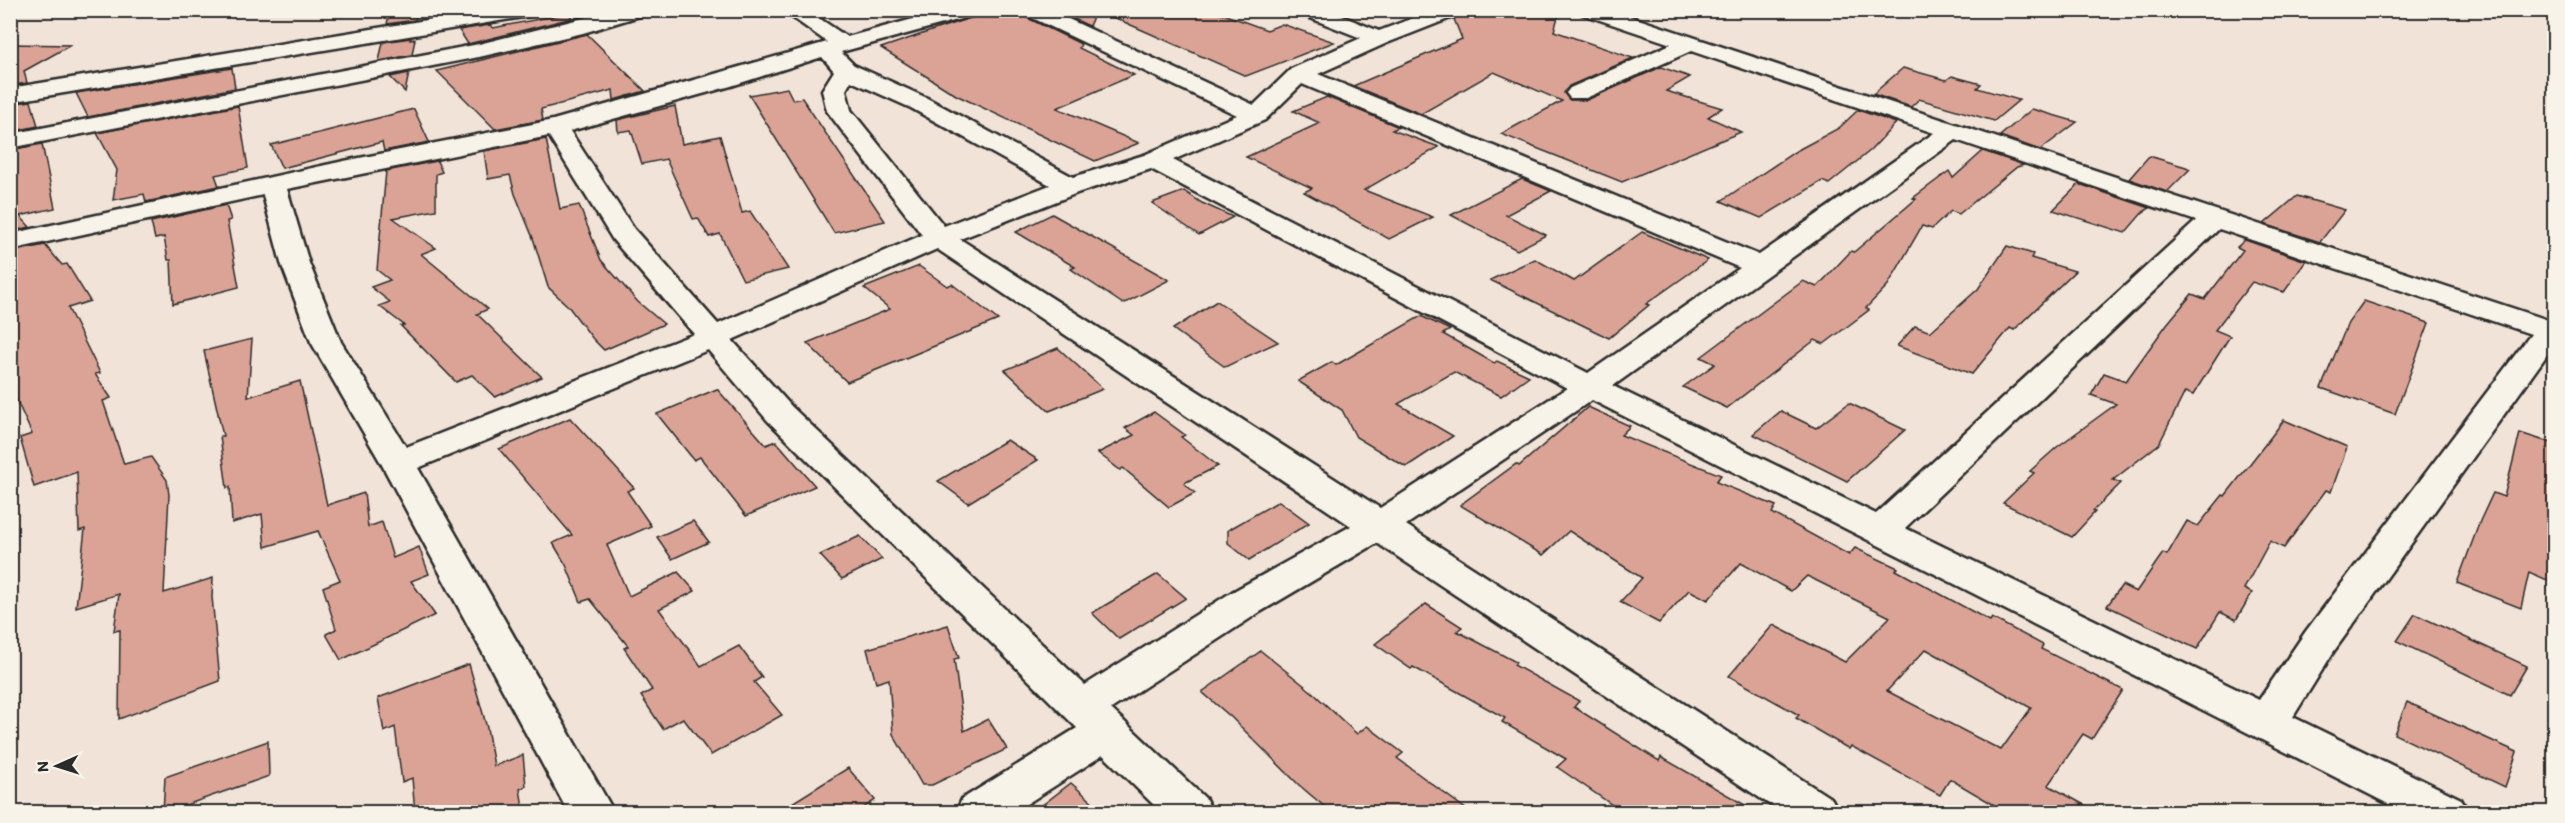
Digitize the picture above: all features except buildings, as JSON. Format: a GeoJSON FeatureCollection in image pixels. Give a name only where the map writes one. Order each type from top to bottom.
{"type":"FeatureCollection","features":[{"type":"Feature","properties":{"kind":"street"},"geometry":{"type":"LineString","coordinates":[[10,94],[228,59],[451,17],[529,10]]}},
{"type":"Feature","properties":{"kind":"street"},"geometry":{"type":"LineString","coordinates":[[10,141],[219,103],[533,40],[639,10]]}},
{"type":"Feature","properties":{"kind":"street"},"geometry":{"type":"LineString","coordinates":[[792,10],[839,55],[919,103],[1071,186]]}},
{"type":"Feature","properties":{"kind":"street"},"geometry":{"type":"LineString","coordinates":[[10,242],[273,184],[556,127],[712,84],[839,55],[972,10]]}},
{"type":"Feature","properties":{"kind":"street"},"geometry":{"type":"LineString","coordinates":[[1031,10],[1257,115]]}},
{"type":"Feature","properties":{"kind":"street"},"geometry":{"type":"LineString","coordinates":[[1307,10],[1379,38]]}},
{"type":"Feature","properties":{"kind":"street"},"geometry":{"type":"LineString","coordinates":[[398,463],[714,337],[939,238],[1071,186],[1153,160],[1257,115],[1299,74],[1379,38],[1454,10]]}},
{"type":"Feature","properties":{"kind":"street"},"geometry":{"type":"LineString","coordinates":[[1589,10],[2552,331],[2320,641],[2265,725]]}},
{"type":"Feature","properties":{"kind":"street"},"geometry":{"type":"LineString","coordinates":[[1578,93],[1690,44]]}},
{"type":"Feature","properties":{"kind":"street"},"geometry":{"type":"LineString","coordinates":[[839,55],[834,90],[839,111],[939,238],[1816,813]]}},
{"type":"Feature","properties":{"kind":"street"},"geometry":{"type":"LineString","coordinates":[[219,103],[228,59]]}},
{"type":"Feature","properties":{"kind":"street"},"geometry":{"type":"LineString","coordinates":[[1299,74],[1761,266]]}},
{"type":"Feature","properties":{"kind":"street"},"geometry":{"type":"LineString","coordinates":[[556,127],[623,234],[780,414],[1190,813]]}},
{"type":"Feature","properties":{"kind":"street"},"geometry":{"type":"LineString","coordinates":[[978,813],[1093,720],[1246,602],[1377,527],[1590,387],[1953,131]]}},
{"type":"Feature","properties":{"kind":"street"},"geometry":{"type":"LineString","coordinates":[[1153,160],[1590,387],[2440,811]]}},
{"type":"Feature","properties":{"kind":"street"},"geometry":{"type":"LineString","coordinates":[[273,184],[295,263],[326,342],[398,463],[591,813]]}},
{"type":"Feature","properties":{"kind":"street"},"geometry":{"type":"LineString","coordinates":[[1878,532],[2215,218]]}}]}
